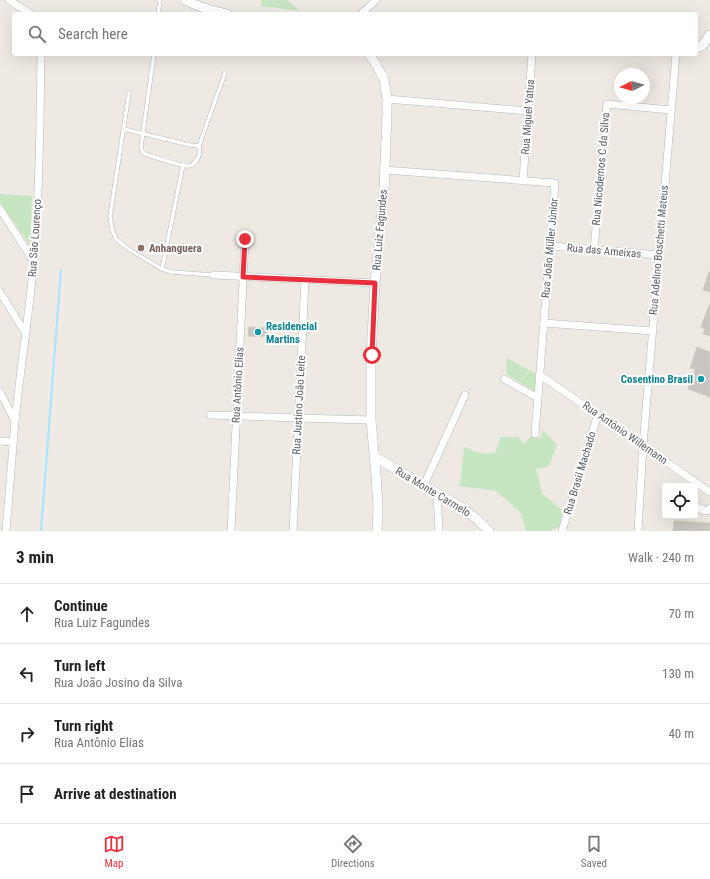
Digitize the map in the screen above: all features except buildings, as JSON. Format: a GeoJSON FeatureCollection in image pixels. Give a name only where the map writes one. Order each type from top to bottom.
{"type":"FeatureCollection","features":[{"type":"Feature","properties":{"kind":"main road"},"geometry":{"type":"LineString","coordinates":[[185,0],[206,9],[219,12]]}},
{"type":"Feature","properties":{"kind":"main road"},"geometry":{"type":"LineString","coordinates":[[698,47],[702,46],[710,35]]}},
{"type":"Feature","properties":{"kind":"main road","name":"Rua Luiz Fagundes"},"geometry":{"type":"LineString","coordinates":[[370,56],[384,78],[387,99],[384,190],[375,283],[370,420],[375,457],[378,507],[377,531]]}},
{"type":"Feature","properties":{"kind":"main road","name":"Rua Monte Carmelo"},"geometry":{"type":"LineString","coordinates":[[375,457],[472,514],[489,531]]}},
{"type":"Feature","properties":{"kind":"street"},"geometry":{"type":"LineString","coordinates":[[9,0],[28,12]]}},
{"type":"Feature","properties":{"kind":"street"},"geometry":{"type":"LineString","coordinates":[[362,12],[376,0]]}},
{"type":"Feature","properties":{"kind":"street","name":"Rua São Lourenço"},"geometry":{"type":"LineString","coordinates":[[6,531],[12,442],[34,263],[39,175],[41,56]]}},
{"type":"Feature","properties":{"kind":"street","name":"Rua Miguel Yatua"},"geometry":{"type":"LineString","coordinates":[[523,181],[532,56]]}},
{"type":"Feature","properties":{"kind":"street","name":"Rua Adelino Boschetti Mateus"},"geometry":{"type":"LineString","coordinates":[[638,531],[643,445],[676,56]]}},
{"type":"Feature","properties":{"kind":"street"},"geometry":{"type":"LineString","coordinates":[[387,99],[528,111]]}},
{"type":"Feature","properties":{"kind":"street","name":"Rua Nicodemos C da Silva"},"geometry":{"type":"LineString","coordinates":[[594,250],[607,104],[671,110]]}},
{"type":"Feature","properties":{"kind":"street","name":"Rua João Müller Júnior"},"geometry":{"type":"LineString","coordinates":[[385,170],[555,183],[535,434]]}},
{"type":"Feature","properties":{"kind":"street"},"geometry":{"type":"LineString","coordinates":[[0,209],[34,263]]}},
{"type":"Feature","properties":{"kind":"street","name":"Rua Antônio Elias"},"geometry":{"type":"LineString","coordinates":[[231,531],[245,239]]}},
{"type":"Feature","properties":{"kind":"street","name":"Rua das Ameixas"},"geometry":{"type":"LineString","coordinates":[[550,246],[659,255]]}},
{"type":"Feature","properties":{"kind":"street"},"geometry":{"type":"LineString","coordinates":[[214,275],[375,283]]}},
{"type":"Feature","properties":{"kind":"street","name":"Rua Justino João Leite"},"geometry":{"type":"LineString","coordinates":[[293,531],[305,280]]}},
{"type":"Feature","properties":{"kind":"street"},"geometry":{"type":"LineString","coordinates":[[0,292],[26,334]]}},
{"type":"Feature","properties":{"kind":"street"},"geometry":{"type":"LineString","coordinates":[[544,324],[653,331]]}},
{"type":"Feature","properties":{"kind":"street","name":"Rua Antônio Willemann"},"geometry":{"type":"LineString","coordinates":[[540,375],[710,491]]}},
{"type":"Feature","properties":{"kind":"street"},"geometry":{"type":"LineString","coordinates":[[504,379],[538,398]]}},
{"type":"Feature","properties":{"kind":"street"},"geometry":{"type":"LineString","coordinates":[[0,392],[15,421]]}},
{"type":"Feature","properties":{"kind":"street"},"geometry":{"type":"LineString","coordinates":[[424,485],[465,395]]}},
{"type":"Feature","properties":{"kind":"street","name":"Rua Brasil Machado"},"geometry":{"type":"LineString","coordinates":[[562,531],[598,414]]}},
{"type":"Feature","properties":{"kind":"street"},"geometry":{"type":"LineString","coordinates":[[210,415],[370,420]]}},
{"type":"Feature","properties":{"kind":"street"},"geometry":{"type":"LineString","coordinates":[[0,441],[12,442]]}},
{"type":"Feature","properties":{"kind":"street"},"geometry":{"type":"LineString","coordinates":[[437,493],[439,531]]}},
{"type":"Feature","properties":{"kind":"street"},"geometry":{"type":"LineString","coordinates":[[698,508],[705,512],[710,508]]}},
{"type":"Feature","properties":{"kind":"lane"},"geometry":{"type":"LineString","coordinates":[[158,12],[160,0]]}},
{"type":"Feature","properties":{"kind":"lane"},"geometry":{"type":"LineString","coordinates":[[154,56],[142,134],[142,152],[183,165],[190,166],[199,157],[199,146],[225,73]]}},
{"type":"Feature","properties":{"kind":"lane"},"geometry":{"type":"LineString","coordinates":[[129,93],[110,216],[116,239],[162,269],[171,272],[214,275]]}},
{"type":"Feature","properties":{"kind":"lane"},"geometry":{"type":"LineString","coordinates":[[124,129],[199,146]]}},
{"type":"Feature","properties":{"kind":"lane"},"geometry":{"type":"LineString","coordinates":[[162,269],[183,165]]}},
{"type":"Feature","properties":{"kind":"green space"},"geometry":{"type":"Polygon","coordinates":[[[261,0],[287,0],[300,11],[262,6],[261,0]]]}},
{"type":"Feature","properties":{"kind":"green space"},"geometry":{"type":"Polygon","coordinates":[[[0,194],[32,196],[30,245],[0,202],[0,194]]]}},
{"type":"Feature","properties":{"kind":"green space"},"geometry":{"type":"Polygon","coordinates":[[[507,358],[536,374],[535,391],[506,374],[507,358]]]}},
{"type":"Feature","properties":{"kind":"green space"},"geometry":{"type":"Polygon","coordinates":[[[543,430],[557,445],[549,466],[536,469],[542,493],[563,511],[559,527],[549,531],[526,531],[521,513],[496,491],[459,486],[464,447],[487,454],[496,452],[500,437],[518,437],[524,444],[531,436],[540,439],[543,430]]]}},
{"type":"Feature","properties":{"kind":"waterway"},"geometry":{"type":"LineString","coordinates":[[41,531],[61,270]]}},
{"type":"Feature","properties":{"kind":"place","name":"Anhanguera"},"geometry":{"type":"Point","coordinates":[141,248]}},
{"type":"Feature","properties":{"kind":"place","name":"Residencial Martins"},"geometry":{"type":"Point","coordinates":[258,332]}},
{"type":"Feature","properties":{"kind":"place","name":"Cosentino Brasil"},"geometry":{"type":"Point","coordinates":[701,379]}},
{"type":"Feature","properties":{"kind":"route"},"geometry":{"type":"LineString","coordinates":[[245,239],[243,277],[375,283],[372,355]]}}]}
